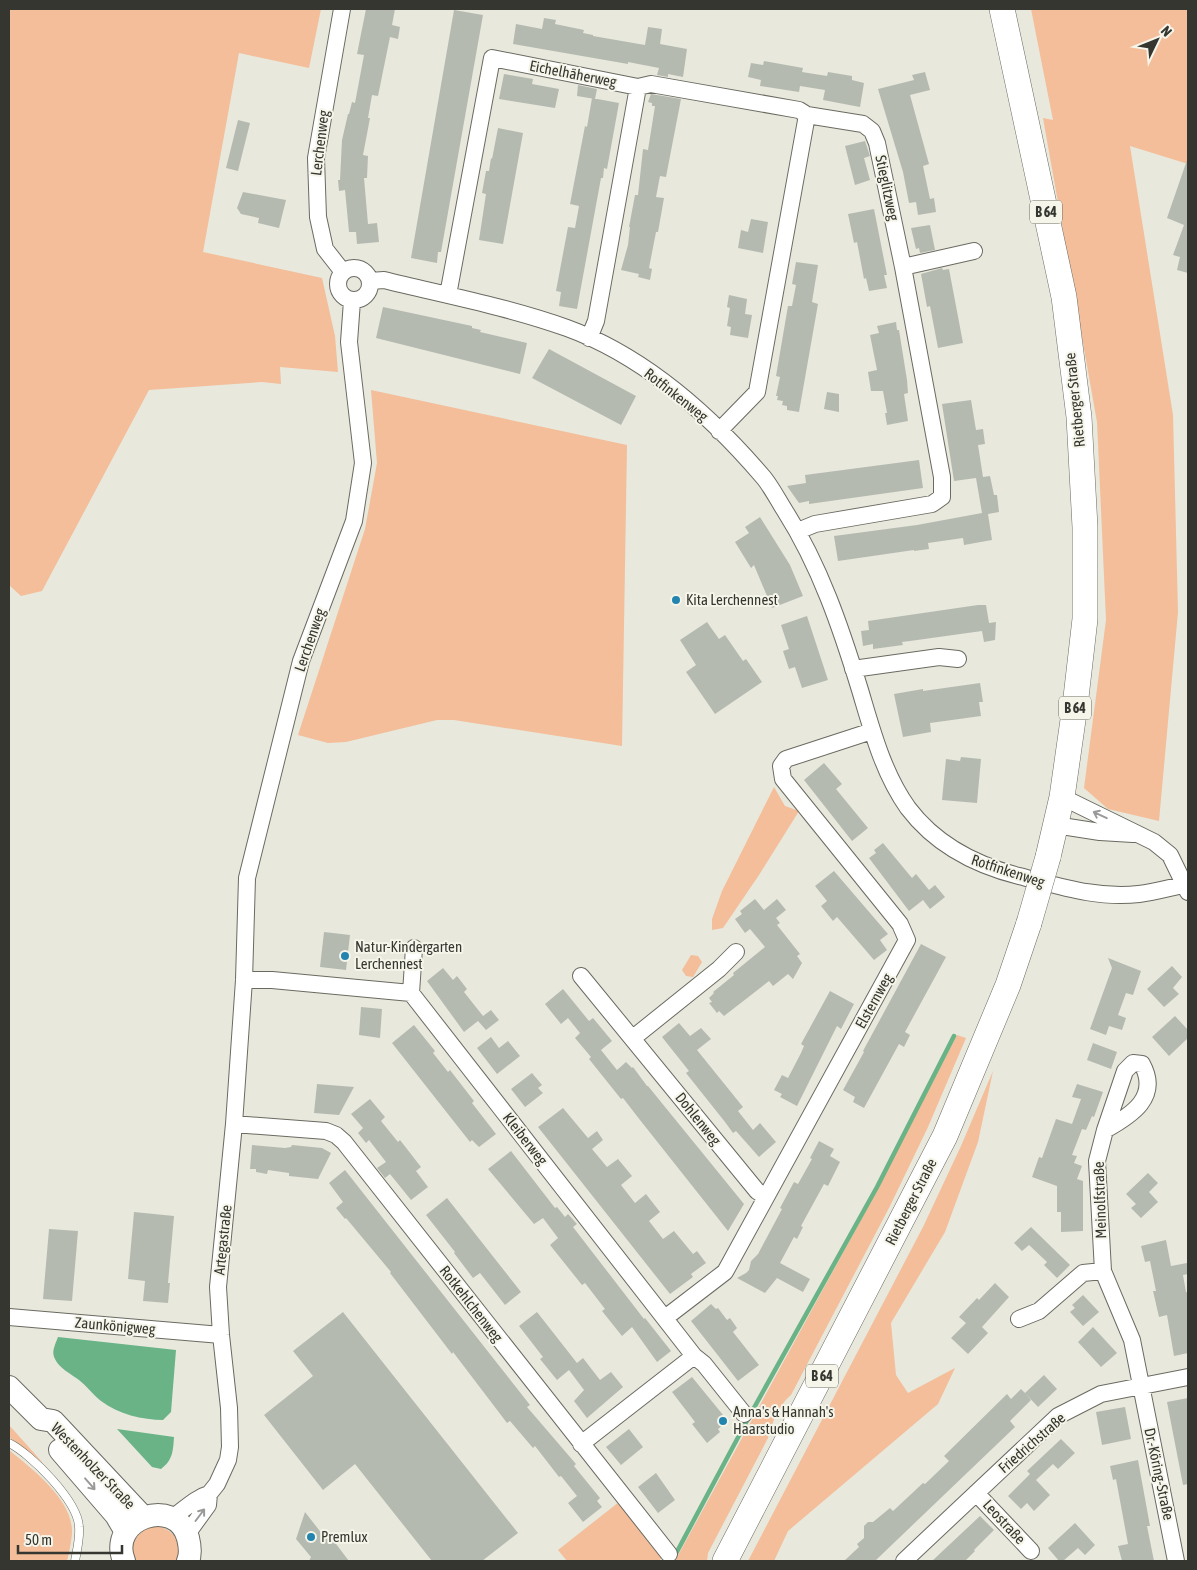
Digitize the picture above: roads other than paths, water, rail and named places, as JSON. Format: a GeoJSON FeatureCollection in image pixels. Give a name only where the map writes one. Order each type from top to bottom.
{"type":"FeatureCollection","features":[{"type":"Feature","properties":{"kind":"main road","name":"Rietberger Straße"},"geometry":{"type":"LineString","coordinates":[[725,1561],[945,1136],[1008,985],[1029,923],[1048,857],[1062,797],[1085,619],[1085,527],[1079,417],[1064,297],[1002,9]]}},
{"type":"Feature","properties":{"kind":"main road","name":"Westenholzer Straße"},"geometry":{"type":"LineString","coordinates":[[9,1387],[41,1418],[53,1421],[143,1517]]}},
{"type":"Feature","properties":{"kind":"main road","name":"Westenholzer Straße"},"geometry":{"type":"LineString","coordinates":[[41,1418],[44,1431],[116,1515],[126,1532]]}},
{"type":"Feature","properties":{"kind":"main road"},"geometry":{"type":"LineString","coordinates":[[124,1561],[121,1549],[126,1532],[133,1523],[143,1517],[153,1515],[172,1518],[181,1525],[187,1534],[190,1546],[188,1561]]}},
{"type":"Feature","properties":{"kind":"street","name":"Lerchenweg"},"geometry":{"type":"LineString","coordinates":[[342,9],[316,158],[315,181],[318,217],[326,249],[343,272]]}},
{"type":"Feature","properties":{"kind":"street","name":"Eichelhäherweg"},"geometry":{"type":"LineString","coordinates":[[448,295],[492,58],[638,87]]}},
{"type":"Feature","properties":{"kind":"street","name":"Stieglitzweg"},"geometry":{"type":"LineString","coordinates":[[638,87],[652,84],[799,110],[807,115],[863,124],[872,131],[877,143],[903,267],[942,478],[942,497],[932,504],[815,524],[798,531]]}},
{"type":"Feature","properties":{"kind":"street"},"geometry":{"type":"LineString","coordinates":[[589,338],[596,321],[638,87]]}},
{"type":"Feature","properties":{"kind":"street"},"geometry":{"type":"LineString","coordinates":[[719,431],[756,392],[807,115]]}},
{"type":"Feature","properties":{"kind":"street"},"geometry":{"type":"LineString","coordinates":[[903,267],[974,251]]}},
{"type":"Feature","properties":{"kind":"street"},"geometry":{"type":"LineString","coordinates":[[353,268],[364,271],[370,281],[369,291],[362,299],[352,301],[344,297],[338,290],[338,280],[343,272],[353,268]]}},
{"type":"Feature","properties":{"kind":"street","name":"Rotfinkenweg"},"geometry":{"type":"LineString","coordinates":[[370,281],[384,280],[448,295],[512,311],[568,328],[614,350],[666,383],[695,407],[766,481],[798,531],[828,594],[884,766],[908,807],[927,829],[960,854],[1012,874],[1084,893],[1110,896],[1187,888]]}},
{"type":"Feature","properties":{"kind":"street","name":"Lerchenweg"},"geometry":{"type":"LineString","coordinates":[[244,980],[247,878],[249,869],[301,661],[354,521],[363,463],[349,342],[352,301]]}},
{"type":"Feature","properties":{"kind":"street"},"geometry":{"type":"LineString","coordinates":[[853,669],[939,657],[958,659]]}},
{"type":"Feature","properties":{"kind":"street","name":"Elsternweg"},"geometry":{"type":"LineString","coordinates":[[664,1318],[725,1272],[907,940],[900,924],[783,779],[781,766],[786,759],[872,731]]}},
{"type":"Feature","properties":{"kind":"street"},"geometry":{"type":"LineString","coordinates":[[1062,797],[1154,842],[1170,855],[1187,888]]}},
{"type":"Feature","properties":{"kind":"street"},"geometry":{"type":"LineString","coordinates":[[1055,825],[1100,832],[1137,834]]}},
{"type":"Feature","properties":{"kind":"street"},"geometry":{"type":"LineString","coordinates":[[244,980],[272,980],[411,993],[414,948]]}},
{"type":"Feature","properties":{"kind":"street"},"geometry":{"type":"LineString","coordinates":[[633,1038],[719,969],[736,952]]}},
{"type":"Feature","properties":{"kind":"street","name":"Dohlenweg"},"geometry":{"type":"LineString","coordinates":[[581,976],[757,1192],[766,1197]]}},
{"type":"Feature","properties":{"kind":"street","name":"Artegastraße"},"geometry":{"type":"LineString","coordinates":[[187,1534],[208,1506],[210,1494],[217,1484],[228,1460],[230,1446],[229,1408],[218,1287],[234,1124],[244,980]]}},
{"type":"Feature","properties":{"kind":"street","name":"Kleiberweg"},"geometry":{"type":"LineString","coordinates":[[411,993],[694,1356],[704,1364],[744,1414]]}},
{"type":"Feature","properties":{"kind":"street","name":"Rotkehlchenweg"},"geometry":{"type":"LineString","coordinates":[[234,1124],[326,1131],[336,1135],[344,1142],[669,1554]]}},
{"type":"Feature","properties":{"kind":"street","name":"Meinolfstraße"},"geometry":{"type":"LineString","coordinates":[[1105,1130],[1098,1161],[1104,1271],[1132,1340],[1140,1386]]}},
{"type":"Feature","properties":{"kind":"street"},"geometry":{"type":"LineString","coordinates":[[1019,1319],[1039,1311],[1083,1273],[1104,1271]]}},
{"type":"Feature","properties":{"kind":"street","name":"Zaunkönigweg"},"geometry":{"type":"LineString","coordinates":[[9,1317],[221,1334]]}},
{"type":"Feature","properties":{"kind":"street"},"geometry":{"type":"LineString","coordinates":[[581,1444],[694,1356]]}},
{"type":"Feature","properties":{"kind":"street","name":"Friedrichstraße"},"geometry":{"type":"LineString","coordinates":[[904,1561],[1058,1416],[1101,1394],[1188,1377]]}},
{"type":"Feature","properties":{"kind":"street","name":"Dr.-Köring-Straße"},"geometry":{"type":"LineString","coordinates":[[1140,1386],[1177,1556],[1176,1561]]}},
{"type":"Feature","properties":{"kind":"street","name":"Leostraße"},"geometry":{"type":"LineString","coordinates":[[976,1493],[1031,1552]]}},
{"type":"Feature","properties":{"kind":"street","name":"Artegastraße"},"geometry":{"type":"LineString","coordinates":[[172,1518],[200,1497],[210,1494]]}},
{"type":"Feature","properties":{"kind":"lane"},"geometry":{"type":"LineString","coordinates":[[9,1443],[40,1467],[64,1493],[76,1513],[79,1527],[75,1561]]}},
{"type":"Feature","properties":{"kind":"waterway"},"geometry":{"type":"LineString","coordinates":[[672,1561],[750,1415],[877,1187],[954,1036]]}},
{"type":"Feature","properties":{"kind":"place","name":"Kita Lerchennest"},"geometry":{"type":"Point","coordinates":[676,600]}},
{"type":"Feature","properties":{"kind":"place","name":"Natur-Kindergarten Lerchennest"},"geometry":{"type":"Point","coordinates":[345,956]}},
{"type":"Feature","properties":{"kind":"place","name":"Anna's & Hannah's Haarstudio"},"geometry":{"type":"Point","coordinates":[723,1421]}},
{"type":"Feature","properties":{"kind":"place","name":"Premlux"},"geometry":{"type":"Point","coordinates":[311,1537]}}]}
